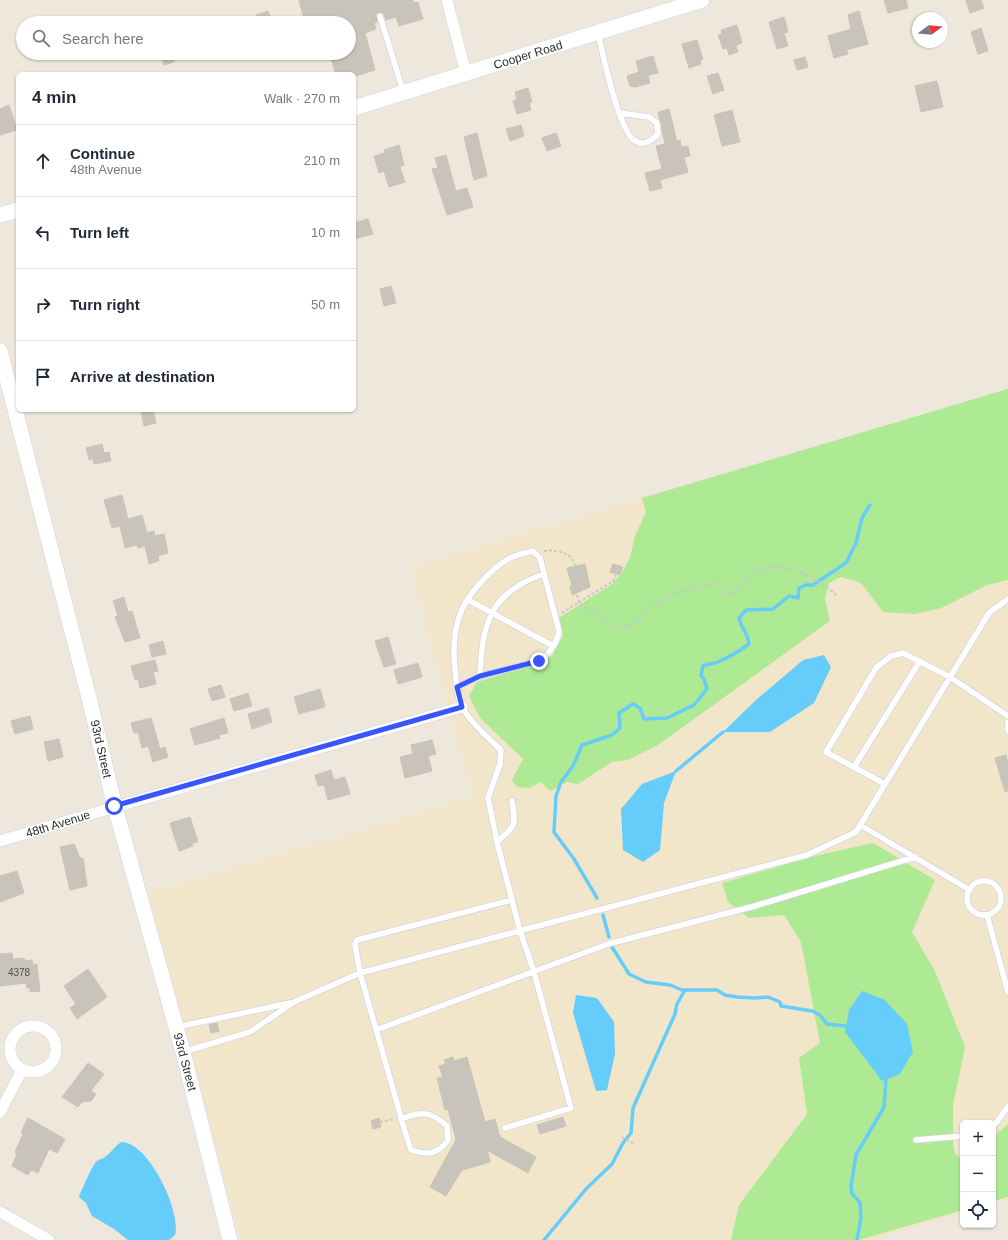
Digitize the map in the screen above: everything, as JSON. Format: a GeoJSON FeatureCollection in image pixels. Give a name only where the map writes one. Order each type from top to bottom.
{"type":"FeatureCollection","features":[{"type":"Feature","properties":{"kind":"street"},"geometry":{"type":"LineString","coordinates":[[447,0],[466,74]]}},
{"type":"Feature","properties":{"kind":"street","name":"Cooper Road"},"geometry":{"type":"LineString","coordinates":[[356,107],[702,0]]}},
{"type":"Feature","properties":{"kind":"street"},"geometry":{"type":"LineString","coordinates":[[0,215],[16,211]]}},
{"type":"Feature","properties":{"kind":"street","name":"93rd Street"},"geometry":{"type":"LineString","coordinates":[[0,350],[16,412]]}},
{"type":"Feature","properties":{"kind":"street","name":"93rd Street"},"geometry":{"type":"LineString","coordinates":[[16,412],[90,698],[114,806],[183,1052],[230,1240]]}},
{"type":"Feature","properties":{"kind":"street","name":"48th Avenue"},"geometry":{"type":"LineString","coordinates":[[0,841],[114,806],[462,707]]}},
{"type":"Feature","properties":{"kind":"street"},"geometry":{"type":"LineString","coordinates":[[27,1026],[43,1028],[49,1032],[56,1045],[54,1060],[50,1066],[37,1073],[22,1070],[11,1058],[9,1050],[10,1042],[20,1030],[27,1026]]}},
{"type":"Feature","properties":{"kind":"street"},"geometry":{"type":"LineString","coordinates":[[0,1112],[22,1070]]}},
{"type":"Feature","properties":{"kind":"street"},"geometry":{"type":"LineString","coordinates":[[0,1212],[49,1240]]}},
{"type":"Feature","properties":{"kind":"lane"},"geometry":{"type":"LineString","coordinates":[[380,16],[404,93]]}},
{"type":"Feature","properties":{"kind":"lane"},"geometry":{"type":"LineString","coordinates":[[598,33],[619,112],[626,129],[634,140],[642,144],[651,141],[658,134],[657,123],[650,117],[619,112]]}},
{"type":"Feature","properties":{"kind":"lane"},"geometry":{"type":"LineString","coordinates":[[457,687],[480,676],[539,661],[545,656],[558,638],[559,631],[540,558],[533,551],[510,558],[491,572],[472,591],[459,616],[453,654],[457,687],[462,707],[485,735],[501,750],[500,764],[488,798],[497,842],[520,931],[534,972],[571,1108],[505,1128]]}},
{"type":"Feature","properties":{"kind":"lane"},"geometry":{"type":"LineString","coordinates":[[480,676],[481,651],[485,627],[492,614],[509,592],[526,580],[544,574]]}},
{"type":"Feature","properties":{"kind":"lane"},"geometry":{"type":"LineString","coordinates":[[183,1052],[250,1032],[294,1002],[360,973],[807,856],[856,832],[988,613],[1008,599]]}},
{"type":"Feature","properties":{"kind":"lane"},"geometry":{"type":"LineString","coordinates":[[468,600],[552,646]]}},
{"type":"Feature","properties":{"kind":"lane"},"geometry":{"type":"LineString","coordinates":[[885,784],[826,752],[876,668],[891,656],[903,653],[920,661],[950,677],[1008,716]]}},
{"type":"Feature","properties":{"kind":"lane"},"geometry":{"type":"LineString","coordinates":[[854,767],[920,661]]}},
{"type":"Feature","properties":{"kind":"lane"},"geometry":{"type":"LineString","coordinates":[[1008,722],[1008,731]]}},
{"type":"Feature","properties":{"kind":"lane"},"geometry":{"type":"LineString","coordinates":[[497,842],[510,830],[516,820],[512,801]]}},
{"type":"Feature","properties":{"kind":"lane"},"geometry":{"type":"LineString","coordinates":[[860,825],[970,890]]}},
{"type":"Feature","properties":{"kind":"lane"},"geometry":{"type":"LineString","coordinates":[[376,1030],[608,944],[755,906],[915,857]]}},
{"type":"Feature","properties":{"kind":"lane"},"geometry":{"type":"LineString","coordinates":[[988,882],[997,887],[1001,896],[998,908],[987,915],[979,914],[972,909],[968,898],[970,890],[977,883],[988,882]]}},
{"type":"Feature","properties":{"kind":"lane"},"geometry":{"type":"LineString","coordinates":[[1001,896],[1008,895]]}},
{"type":"Feature","properties":{"kind":"lane"},"geometry":{"type":"LineString","coordinates":[[401,1118],[421,1113],[435,1115],[447,1126],[448,1140],[443,1148],[434,1153],[423,1154],[411,1150],[401,1118],[360,973],[355,944],[358,940],[512,900]]}},
{"type":"Feature","properties":{"kind":"lane"},"geometry":{"type":"LineString","coordinates":[[987,915],[1008,992]]}},
{"type":"Feature","properties":{"kind":"lane"},"geometry":{"type":"LineString","coordinates":[[176,1027],[294,1002]]}},
{"type":"Feature","properties":{"kind":"lane"},"geometry":{"type":"LineString","coordinates":[[996,1124],[1008,1107]]}},
{"type":"Feature","properties":{"kind":"lane"},"geometry":{"type":"LineString","coordinates":[[916,1140],[960,1136]]}},
{"type":"Feature","properties":{"kind":"path"},"geometry":{"type":"LineString","coordinates":[[535,553],[549,550],[561,552],[570,556],[575,565]]}},
{"type":"Feature","properties":{"kind":"path"},"geometry":{"type":"LineString","coordinates":[[577,595],[579,603],[608,622],[620,627],[630,626],[639,621],[651,608],[674,593],[717,583],[725,593],[733,594],[744,580],[753,572],[775,566],[803,573],[830,588],[837,596]]}},
{"type":"Feature","properties":{"kind":"path"},"geometry":{"type":"LineString","coordinates":[[555,617],[613,581],[616,575]]}},
{"type":"Feature","properties":{"kind":"path"},"geometry":{"type":"LineString","coordinates":[[380,1122],[401,1118]]}},
{"type":"Feature","properties":{"kind":"path"},"geometry":{"type":"LineString","coordinates":[[622,1137],[634,1144]]}},
{"type":"Feature","properties":{"kind":"shaded area"},"geometry":{"type":"Polygon","coordinates":[[[1008,389],[1008,1200],[996,1204],[996,1120],[960,1120],[960,1214],[872,1240],[241,1240],[148,893],[472,797],[410,567],[1008,389]]]}},
{"type":"Feature","properties":{"kind":"green space"},"geometry":{"type":"Polygon","coordinates":[[[1008,389],[1008,580],[987,585],[941,608],[915,614],[883,612],[861,583],[841,577],[829,583],[825,599],[830,621],[658,745],[628,760],[612,762],[578,784],[567,782],[550,791],[541,782],[529,788],[517,787],[512,780],[523,759],[480,718],[469,696],[477,682],[517,670],[552,656],[563,636],[559,618],[612,584],[622,573],[630,557],[635,536],[646,512],[642,498],[1008,389]]]}},
{"type":"Feature","properties":{"kind":"green space"},"geometry":{"type":"Polygon","coordinates":[[[873,843],[935,880],[912,932],[935,971],[965,1047],[953,1105],[953,1143],[955,1153],[960,1158],[960,1211],[859,1240],[731,1240],[739,1205],[807,1114],[799,1058],[820,1043],[801,942],[784,915],[749,918],[728,902],[722,883],[815,856],[873,843]]]}},
{"type":"Feature","properties":{"kind":"green space"},"geometry":{"type":"Polygon","coordinates":[[[1008,1124],[1008,1197],[996,1200],[996,1156],[996,1134],[1008,1124]]]}},
{"type":"Feature","properties":{"kind":"water"},"geometry":{"type":"Polygon","coordinates":[[[824,655],[831,667],[814,703],[770,732],[723,732],[756,700],[803,660],[824,655]]]}},
{"type":"Feature","properties":{"kind":"water"},"geometry":{"type":"Polygon","coordinates":[[[676,771],[664,803],[660,850],[643,862],[623,850],[621,809],[642,784],[676,771]]]}},
{"type":"Feature","properties":{"kind":"water"},"geometry":{"type":"Polygon","coordinates":[[[862,991],[885,1000],[907,1024],[913,1052],[900,1074],[882,1081],[845,1032],[849,1010],[862,991]]]}},
{"type":"Feature","properties":{"kind":"water"},"geometry":{"type":"Polygon","coordinates":[[[576,995],[597,998],[614,1022],[615,1054],[607,1090],[596,1091],[573,1013],[576,995]]]}},
{"type":"Feature","properties":{"kind":"water"},"geometry":{"type":"Polygon","coordinates":[[[121,1142],[131,1145],[142,1153],[152,1165],[161,1180],[168,1195],[176,1224],[175,1235],[169,1240],[128,1240],[114,1229],[92,1216],[86,1203],[79,1197],[95,1163],[107,1155],[121,1142]]]}},
{"type":"Feature","properties":{"kind":"building"},"geometry":{"type":"Polygon","coordinates":[[[299,0],[413,0],[413,3],[418,2],[423,19],[399,26],[396,17],[386,20],[383,13],[377,13],[377,22],[374,23],[376,29],[365,33],[375,70],[356,76],[356,72],[335,72],[331,60],[356,60],[356,16],[303,16],[299,0]]]}},
{"type":"Feature","properties":{"kind":"building"},"geometry":{"type":"Polygon","coordinates":[[[884,0],[906,0],[908,8],[888,13],[884,0]]]}},
{"type":"Feature","properties":{"kind":"building"},"geometry":{"type":"Polygon","coordinates":[[[966,0],[981,0],[984,8],[970,13],[966,0]]]}},
{"type":"Feature","properties":{"kind":"building"},"geometry":{"type":"Polygon","coordinates":[[[268,11],[270,16],[256,16],[268,11]]]}},
{"type":"Feature","properties":{"kind":"building"},"geometry":{"type":"Polygon","coordinates":[[[859,11],[868,44],[847,50],[848,54],[834,58],[828,36],[851,29],[848,15],[859,11]]]}},
{"type":"Feature","properties":{"kind":"building"},"geometry":{"type":"Polygon","coordinates":[[[784,17],[788,32],[784,33],[788,46],[777,49],[769,22],[784,17]]]}},
{"type":"Feature","properties":{"kind":"building"},"geometry":{"type":"Polygon","coordinates":[[[737,25],[742,43],[736,45],[738,52],[729,55],[727,48],[723,49],[718,35],[722,34],[721,30],[737,25]]]}},
{"type":"Feature","properties":{"kind":"building"},"geometry":{"type":"Polygon","coordinates":[[[981,28],[988,51],[978,54],[971,32],[981,28]]]}},
{"type":"Feature","properties":{"kind":"building"},"geometry":{"type":"Polygon","coordinates":[[[697,40],[703,59],[700,60],[701,64],[689,68],[682,44],[697,40]]]}},
{"type":"Feature","properties":{"kind":"building"},"geometry":{"type":"Polygon","coordinates":[[[653,56],[658,73],[648,75],[650,83],[635,87],[630,86],[627,76],[639,72],[636,61],[653,56]]]}},
{"type":"Feature","properties":{"kind":"building"},"geometry":{"type":"Polygon","coordinates":[[[805,57],[808,67],[797,70],[794,60],[805,57]]]}},
{"type":"Feature","properties":{"kind":"building"},"geometry":{"type":"Polygon","coordinates":[[[163,60],[174,60],[174,62],[164,65],[163,60]]]}},
{"type":"Feature","properties":{"kind":"building"},"geometry":{"type":"Polygon","coordinates":[[[718,73],[724,90],[713,94],[707,76],[718,73]]]}},
{"type":"Feature","properties":{"kind":"building"},"geometry":{"type":"Polygon","coordinates":[[[937,81],[943,107],[921,112],[915,86],[937,81]]]}},
{"type":"Feature","properties":{"kind":"building"},"geometry":{"type":"Polygon","coordinates":[[[528,88],[532,102],[529,103],[531,110],[517,114],[513,101],[517,99],[515,92],[528,88]]]}},
{"type":"Feature","properties":{"kind":"building"},"geometry":{"type":"Polygon","coordinates":[[[9,105],[16,130],[0,135],[0,109],[9,105]]]}},
{"type":"Feature","properties":{"kind":"building"},"geometry":{"type":"Polygon","coordinates":[[[669,109],[677,141],[680,140],[681,147],[688,146],[690,156],[684,157],[688,172],[660,180],[662,188],[650,191],[645,173],[662,169],[656,146],[665,144],[658,112],[669,109]]]}},
{"type":"Feature","properties":{"kind":"building"},"geometry":{"type":"Polygon","coordinates":[[[732,110],[740,142],[722,146],[714,115],[732,110]]]}},
{"type":"Feature","properties":{"kind":"building"},"geometry":{"type":"Polygon","coordinates":[[[521,125],[524,136],[510,141],[506,129],[521,125]]]}},
{"type":"Feature","properties":{"kind":"building"},"geometry":{"type":"Polygon","coordinates":[[[477,133],[487,176],[474,180],[464,137],[477,133]]]}},
{"type":"Feature","properties":{"kind":"building"},"geometry":{"type":"Polygon","coordinates":[[[556,133],[561,146],[547,151],[542,138],[556,133]]]}},
{"type":"Feature","properties":{"kind":"building"},"geometry":{"type":"Polygon","coordinates":[[[399,145],[404,165],[400,167],[405,182],[389,187],[384,171],[379,173],[374,156],[385,153],[384,150],[399,145]]]}},
{"type":"Feature","properties":{"kind":"building"},"geometry":{"type":"Polygon","coordinates":[[[446,155],[456,191],[467,188],[473,207],[447,215],[432,169],[438,168],[435,158],[446,155]]]}},
{"type":"Feature","properties":{"kind":"building"},"geometry":{"type":"Polygon","coordinates":[[[368,219],[373,234],[356,238],[356,222],[368,219]]]}},
{"type":"Feature","properties":{"kind":"building"},"geometry":{"type":"Polygon","coordinates":[[[391,286],[396,303],[384,306],[380,289],[391,286]]]}},
{"type":"Feature","properties":{"kind":"building"},"geometry":{"type":"Polygon","coordinates":[[[141,412],[153,412],[156,423],[144,426],[141,412]]]}},
{"type":"Feature","properties":{"kind":"building"},"geometry":{"type":"Polygon","coordinates":[[[102,444],[104,453],[109,452],[111,461],[94,464],[93,459],[89,460],[86,448],[102,444]]]}},
{"type":"Feature","properties":{"kind":"building"},"geometry":{"type":"Polygon","coordinates":[[[122,495],[128,519],[142,515],[147,533],[154,531],[155,536],[164,534],[168,553],[158,556],[159,561],[149,564],[145,546],[138,548],[137,545],[125,548],[120,526],[112,528],[104,500],[122,495]]]}},
{"type":"Feature","properties":{"kind":"building"},"geometry":{"type":"Polygon","coordinates":[[[585,564],[590,587],[572,595],[570,587],[572,586],[567,568],[585,564]]]}},
{"type":"Feature","properties":{"kind":"building"},"geometry":{"type":"Polygon","coordinates":[[[613,564],[623,567],[620,575],[610,572],[613,564]]]}},
{"type":"Feature","properties":{"kind":"building"},"geometry":{"type":"Polygon","coordinates":[[[124,597],[128,612],[132,611],[140,638],[125,642],[115,617],[118,616],[113,601],[124,597]]]}},
{"type":"Feature","properties":{"kind":"building"},"geometry":{"type":"Polygon","coordinates":[[[388,637],[396,664],[384,667],[375,641],[388,637]]]}},
{"type":"Feature","properties":{"kind":"building"},"geometry":{"type":"Polygon","coordinates":[[[163,641],[166,654],[152,657],[149,645],[163,641]]]}},
{"type":"Feature","properties":{"kind":"building"},"geometry":{"type":"Polygon","coordinates":[[[155,660],[158,671],[153,672],[156,684],[140,688],[138,679],[135,680],[131,666],[155,660]]]}},
{"type":"Feature","properties":{"kind":"building"},"geometry":{"type":"Polygon","coordinates":[[[418,663],[422,677],[398,684],[394,670],[418,663]]]}},
{"type":"Feature","properties":{"kind":"building"},"geometry":{"type":"Polygon","coordinates":[[[221,685],[225,697],[212,701],[208,689],[221,685]]]}},
{"type":"Feature","properties":{"kind":"building"},"geometry":{"type":"Polygon","coordinates":[[[320,689],[325,707],[299,714],[294,697],[320,689]]]}},
{"type":"Feature","properties":{"kind":"building"},"geometry":{"type":"Polygon","coordinates":[[[248,693],[252,706],[234,711],[230,699],[248,693]]]}},
{"type":"Feature","properties":{"kind":"building"},"geometry":{"type":"Polygon","coordinates":[[[268,708],[272,722],[252,729],[248,714],[268,708]]]}},
{"type":"Feature","properties":{"kind":"building"},"geometry":{"type":"Polygon","coordinates":[[[30,716],[33,729],[15,734],[11,721],[30,716]]]}},
{"type":"Feature","properties":{"kind":"building"},"geometry":{"type":"Polygon","coordinates":[[[151,718],[160,749],[165,747],[168,757],[153,762],[148,746],[142,748],[138,732],[134,733],[131,723],[151,718]]]}},
{"type":"Feature","properties":{"kind":"building"},"geometry":{"type":"Polygon","coordinates":[[[224,718],[228,733],[219,735],[220,738],[195,745],[190,729],[224,718]]]}},
{"type":"Feature","properties":{"kind":"building"},"geometry":{"type":"Polygon","coordinates":[[[59,739],[63,757],[48,761],[44,742],[59,739]]]}},
{"type":"Feature","properties":{"kind":"building"},"geometry":{"type":"Polygon","coordinates":[[[432,740],[436,754],[428,756],[432,771],[405,778],[400,757],[413,754],[411,745],[432,740]]]}},
{"type":"Feature","properties":{"kind":"building"},"geometry":{"type":"Polygon","coordinates":[[[1006,755],[1008,764],[1008,791],[1005,792],[995,758],[1006,755]]]}},
{"type":"Feature","properties":{"kind":"building"},"geometry":{"type":"Polygon","coordinates":[[[331,770],[334,780],[345,777],[350,794],[328,800],[324,785],[318,786],[315,775],[331,770]]]}},
{"type":"Feature","properties":{"kind":"building"},"geometry":{"type":"Polygon","coordinates":[[[190,817],[198,842],[192,843],[193,846],[179,851],[170,823],[190,817]]]}},
{"type":"Feature","properties":{"kind":"building"},"geometry":{"type":"Polygon","coordinates":[[[74,844],[80,858],[83,858],[87,886],[70,890],[60,847],[74,844]]]}},
{"type":"Feature","properties":{"kind":"building"},"geometry":{"type":"Polygon","coordinates":[[[17,871],[24,893],[0,902],[0,876],[17,871]]]}},
{"type":"Feature","properties":{"kind":"building"},"geometry":{"type":"Polygon","coordinates":[[[12,953],[13,959],[24,958],[25,961],[32,960],[33,965],[37,964],[40,991],[30,992],[30,988],[27,988],[26,983],[0,986],[0,954],[12,953]]]}},
{"type":"Feature","properties":{"kind":"building"},"geometry":{"type":"Polygon","coordinates":[[[88,969],[107,997],[77,1019],[70,1008],[76,1004],[64,986],[88,969]]]}},
{"type":"Feature","properties":{"kind":"building"},"geometry":{"type":"Polygon","coordinates":[[[217,1023],[219,1031],[211,1033],[209,1025],[217,1023]]]}},
{"type":"Feature","properties":{"kind":"building"},"geometry":{"type":"Polygon","coordinates":[[[453,1057],[454,1061],[467,1057],[485,1122],[495,1119],[500,1137],[536,1157],[528,1173],[487,1150],[490,1162],[462,1170],[446,1196],[430,1187],[456,1140],[448,1109],[445,1110],[437,1078],[443,1077],[439,1066],[446,1064],[444,1060],[453,1057]]]}},
{"type":"Feature","properties":{"kind":"building"},"geometry":{"type":"Polygon","coordinates":[[[88,1063],[104,1074],[91,1091],[96,1094],[91,1101],[82,1102],[78,1107],[62,1097],[88,1063]]]}},
{"type":"Feature","properties":{"kind":"building"},"geometry":{"type":"Polygon","coordinates":[[[563,1117],[566,1126],[540,1134],[537,1125],[563,1117]]]}},
{"type":"Feature","properties":{"kind":"building"},"geometry":{"type":"Polygon","coordinates":[[[28,1118],[65,1139],[57,1153],[49,1149],[38,1173],[31,1170],[28,1175],[12,1166],[17,1154],[15,1152],[23,1134],[21,1132],[28,1118]]]}},
{"type":"Feature","properties":{"kind":"building"},"geometry":{"type":"Polygon","coordinates":[[[379,1118],[381,1127],[373,1129],[371,1121],[379,1118]]]}},
{"type":"Feature","properties":{"kind":"waterway"},"geometry":{"type":"LineString","coordinates":[[597,898],[574,859],[554,832],[556,796],[561,782],[573,766],[582,745],[612,735],[620,728],[619,713],[633,704],[640,708],[644,719],[667,718],[694,705],[707,689],[701,675],[703,666],[716,663],[749,644],[739,618],[746,610],[773,609],[789,596],[798,598],[799,588],[806,585],[813,585],[846,563],[856,543],[862,518],[870,505]]}},
{"type":"Feature","properties":{"kind":"waterway"},"geometry":{"type":"LineString","coordinates":[[676,771],[723,732]]}},
{"type":"Feature","properties":{"kind":"waterway"},"geometry":{"type":"LineString","coordinates":[[603,915],[609,937]]}},
{"type":"Feature","properties":{"kind":"waterway"},"geometry":{"type":"LineString","coordinates":[[612,947],[629,974],[646,982],[670,985],[682,990],[717,990],[725,995],[737,997],[768,997],[780,1002],[781,1006],[812,1011],[820,1015],[827,1024],[845,1026]]}},
{"type":"Feature","properties":{"kind":"waterway"},"geometry":{"type":"LineString","coordinates":[[544,1240],[586,1189],[612,1164],[623,1143],[631,1133],[633,1108],[675,1014],[677,1004],[685,990]]}},
{"type":"Feature","properties":{"kind":"waterway"},"geometry":{"type":"LineString","coordinates":[[857,1240],[861,1218],[860,1202],[852,1194],[851,1186],[856,1155],[884,1107],[886,1079]]}},
{"type":"Feature","properties":{"kind":"route"},"geometry":{"type":"LineString","coordinates":[[114,806],[462,707],[457,687],[480,676],[539,661]]}}]}
